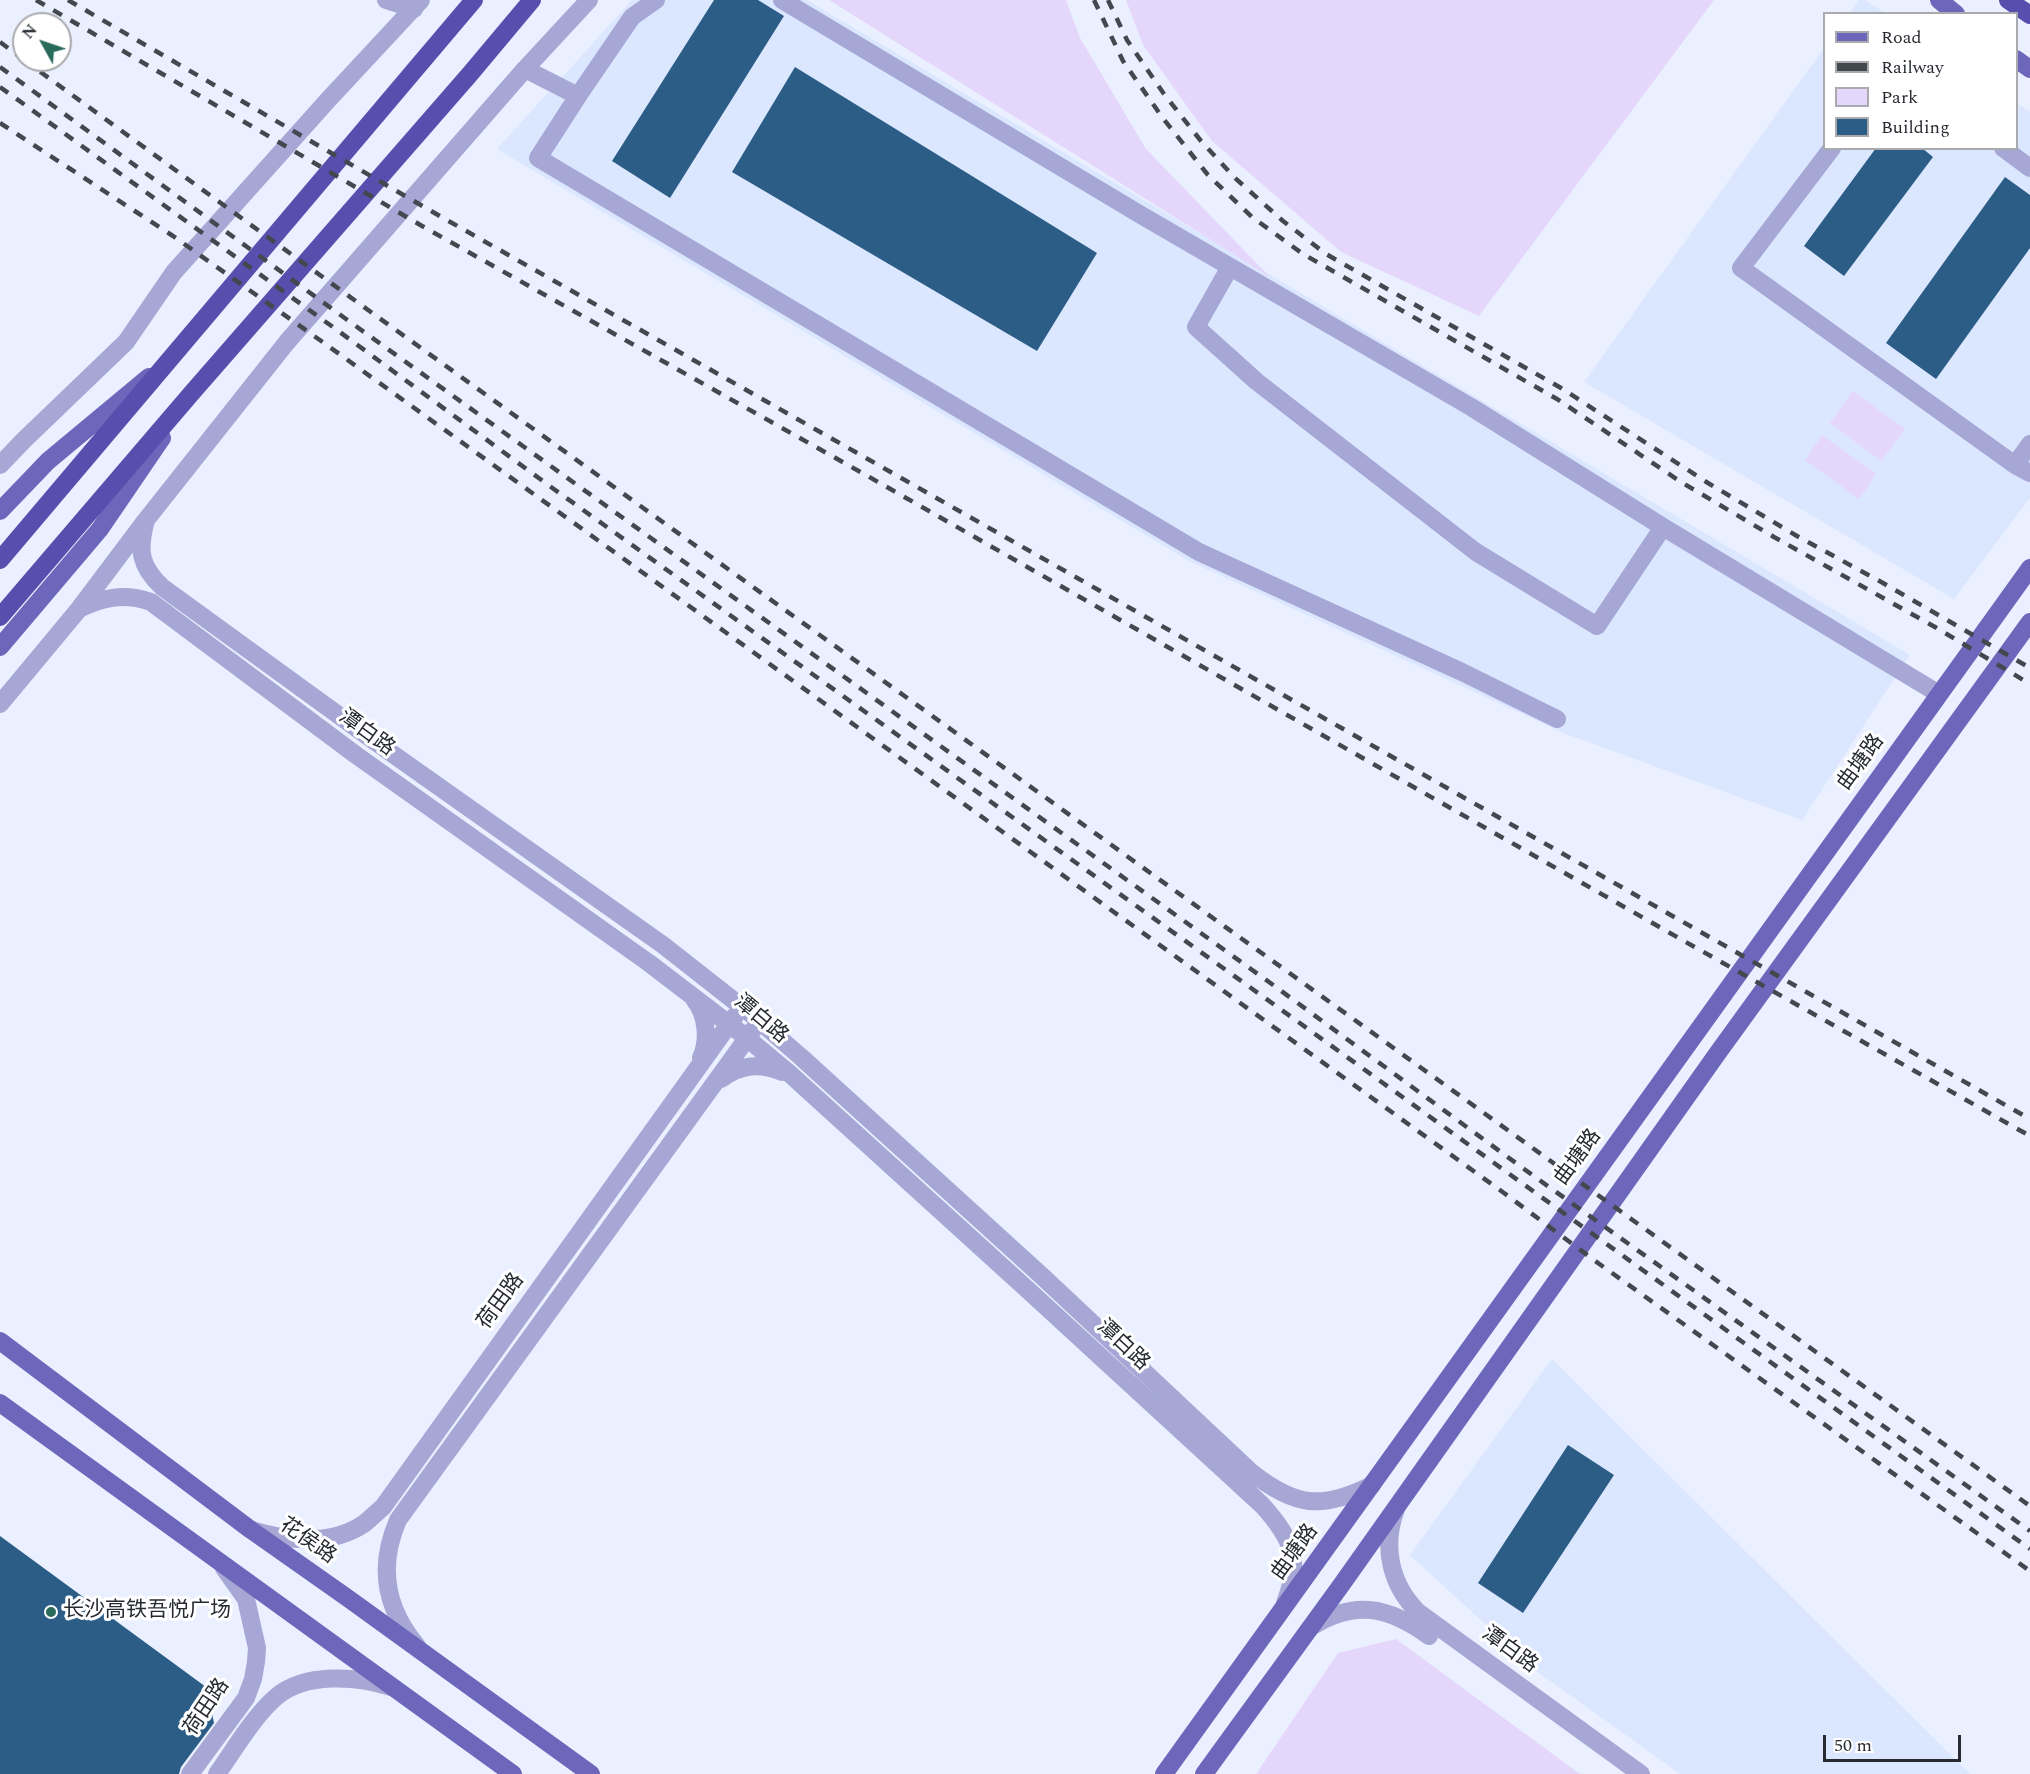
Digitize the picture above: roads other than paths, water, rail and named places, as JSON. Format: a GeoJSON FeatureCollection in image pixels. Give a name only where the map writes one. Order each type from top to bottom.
{"type":"FeatureCollection","features":[{"type":"Feature","properties":{"kind":"highway"},"geometry":{"type":"LineString","coordinates":[[0,560],[474,0]]}},
{"type":"Feature","properties":{"kind":"highway"},"geometry":{"type":"LineString","coordinates":[[0,617],[470,74],[531,0]]}},
{"type":"Feature","properties":{"kind":"highway"},"geometry":{"type":"LineString","coordinates":[[2008,0],[2030,13]]}},
{"type":"Feature","properties":{"kind":"highway"},"geometry":{"type":"LineString","coordinates":[[2016,0],[2030,13]]}},
{"type":"Feature","properties":{"kind":"main road"},"geometry":{"type":"LineString","coordinates":[[425,57],[466,0]]}},
{"type":"Feature","properties":{"kind":"main road"},"geometry":{"type":"LineString","coordinates":[[470,74],[541,0]]}},
{"type":"Feature","properties":{"kind":"main road"},"geometry":{"type":"LineString","coordinates":[[1938,0],[1953,12]]}},
{"type":"Feature","properties":{"kind":"main road"},"geometry":{"type":"LineString","coordinates":[[0,511],[48,461],[164,364]]}},
{"type":"Feature","properties":{"kind":"main road"},"geometry":{"type":"LineString","coordinates":[[0,647],[100,529],[190,396]]}},
{"type":"Feature","properties":{"kind":"main road","name":"曲塘路"},"geometry":{"type":"LineString","coordinates":[[1164,1774],[2030,568]]}},
{"type":"Feature","properties":{"kind":"main road"},"geometry":{"type":"LineString","coordinates":[[1204,1774],[2030,622]]}},
{"type":"Feature","properties":{"kind":"main road","name":"花侯路"},"geometry":{"type":"LineString","coordinates":[[0,1341],[251,1530],[591,1774]]}},
{"type":"Feature","properties":{"kind":"main road"},"geometry":{"type":"LineString","coordinates":[[0,1403],[513,1774]]}},
{"type":"Feature","properties":{"kind":"street"},"geometry":{"type":"LineString","coordinates":[[386,0],[418,5]]}},
{"type":"Feature","properties":{"kind":"street"},"geometry":{"type":"LineString","coordinates":[[0,704],[79,609],[146,520],[287,342],[525,69],[589,0]]}},
{"type":"Feature","properties":{"kind":"street"},"geometry":{"type":"LineString","coordinates":[[656,0],[632,17],[538,159],[1198,552],[1462,672],[1557,719]]}},
{"type":"Feature","properties":{"kind":"street"},"geometry":{"type":"LineString","coordinates":[[782,0],[1230,267],[1471,407],[1663,527],[1939,694]]}},
{"type":"Feature","properties":{"kind":"street"},"geometry":{"type":"LineString","coordinates":[[0,465],[126,342],[174,272],[328,100],[418,5]]}},
{"type":"Feature","properties":{"kind":"street"},"geometry":{"type":"LineString","coordinates":[[525,69],[579,96]]}},
{"type":"Feature","properties":{"kind":"street"},"geometry":{"type":"LineString","coordinates":[[1830,150],[1741,268],[2022,469],[2030,444]]}},
{"type":"Feature","properties":{"kind":"street"},"geometry":{"type":"LineString","coordinates":[[2006,150],[2030,168]]}},
{"type":"Feature","properties":{"kind":"street"},"geometry":{"type":"LineString","coordinates":[[1230,267],[1196,327],[1256,381],[1476,552],[1597,626],[1663,527]]}},
{"type":"Feature","properties":{"kind":"street"},"geometry":{"type":"LineString","coordinates":[[0,450],[24,440]]}},
{"type":"Feature","properties":{"kind":"street","name":"潭白路"},"geometry":{"type":"LineString","coordinates":[[146,520],[141,540],[142,557],[148,574],[162,587],[370,738],[663,945],[742,1007],[975,1215],[1271,1488],[1289,1498],[1310,1501],[1350,1496],[1372,1485]]}},
{"type":"Feature","properties":{"kind":"street","name":"潭白路"},"geometry":{"type":"LineString","coordinates":[[79,609],[97,601],[112,598],[134,596],[151,602],[356,755],[685,989],[747,1038],[1029,1290],[1239,1483],[1276,1521],[1287,1537],[1294,1555],[1294,1573],[1283,1609]]}},
{"type":"Feature","properties":{"kind":"street"},"geometry":{"type":"LineString","coordinates":[[685,989],[697,1002],[705,1024],[704,1052],[698,1067]]}},
{"type":"Feature","properties":{"kind":"street","name":"荷田路"},"geometry":{"type":"LineString","coordinates":[[251,1530],[283,1538],[304,1540],[328,1538],[349,1532],[366,1522],[382,1507],[742,1007]]}},
{"type":"Feature","properties":{"kind":"street","name":"荷田路"},"geometry":{"type":"LineString","coordinates":[[420,1650],[399,1622],[388,1590],[386,1573],[388,1554],[398,1520],[759,1021]]}},
{"type":"Feature","properties":{"kind":"street"},"geometry":{"type":"LineString","coordinates":[[711,1088],[729,1073],[740,1067],[751,1065],[774,1069],[792,1077]]}},
{"type":"Feature","properties":{"kind":"street","name":"潭白路"},"geometry":{"type":"LineString","coordinates":[[1399,1503],[1390,1531],[1389,1553],[1396,1579],[1407,1601],[1418,1612],[1641,1774]]}},
{"type":"Feature","properties":{"kind":"street","name":"荷田路"},"geometry":{"type":"LineString","coordinates":[[190,1774],[246,1698],[256,1662],[257,1648],[246,1599],[221,1564]]}},
{"type":"Feature","properties":{"kind":"street","name":"潭白路"},"geometry":{"type":"LineString","coordinates":[[1310,1628],[1328,1616],[1346,1610],[1363,1609],[1394,1615],[1411,1623],[1620,1774]]}},
{"type":"Feature","properties":{"kind":"street"},"geometry":{"type":"LineString","coordinates":[[217,1774],[263,1709],[277,1696],[291,1688],[308,1682],[343,1678],[375,1682],[392,1687]]}},
{"type":"Feature","properties":{"kind":"railway"},"geometry":{"type":"LineString","coordinates":[[36,0],[422,226],[864,474],[2030,1136]]}},
{"type":"Feature","properties":{"kind":"railway"},"geometry":{"type":"LineString","coordinates":[[68,0],[431,211],[2030,1119]]}},
{"type":"Feature","properties":{"kind":"railway"},"geometry":{"type":"LineString","coordinates":[[1094,0],[1123,61],[1162,117],[1208,175],[1252,217],[1303,254],[1557,399],[1681,482],[2030,684]]}},
{"type":"Feature","properties":{"kind":"railway"},"geometry":{"type":"LineString","coordinates":[[1108,0],[1127,40],[1164,94],[1201,141],[1235,178],[1283,221],[1326,254],[1561,388],[1708,483],[1797,536],[2030,668]]}},
{"type":"Feature","properties":{"kind":"railway"},"geometry":{"type":"LineString","coordinates":[[0,42],[12,51]]}},
{"type":"Feature","properties":{"kind":"railway"},"geometry":{"type":"LineString","coordinates":[[0,67],[346,319],[1269,982],[1524,1169],[2030,1531]]}},
{"type":"Feature","properties":{"kind":"railway"},"geometry":{"type":"LineString","coordinates":[[41,72],[2030,1506]]}},
{"type":"Feature","properties":{"kind":"railway"},"geometry":{"type":"LineString","coordinates":[[0,87],[551,487],[2030,1549]]}},
{"type":"Feature","properties":{"kind":"railway"},"geometry":{"type":"LineString","coordinates":[[0,123],[173,236],[324,343],[1598,1263],[2030,1571]]}},
{"type":"Feature","properties":{"kind":"place","name":"长沙高铁吾悦广场"},"geometry":{"type":"Point","coordinates":[51,1612]}}]}
